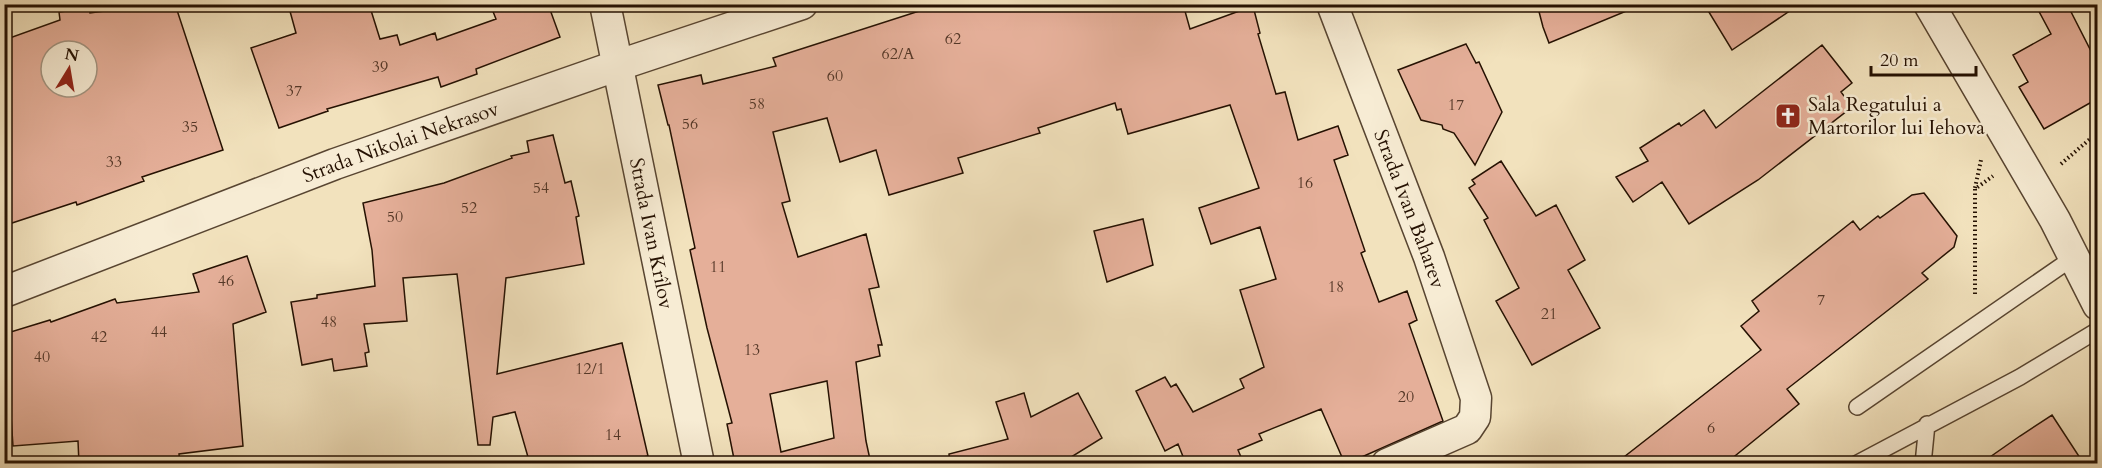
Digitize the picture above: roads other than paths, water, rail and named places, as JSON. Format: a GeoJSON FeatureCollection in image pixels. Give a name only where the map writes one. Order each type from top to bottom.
{"type":"FeatureCollection","features":[{"type":"Feature","properties":{"kind":"street","name":"Strada Ivan Krîlov"},"geometry":{"type":"LineString","coordinates":[[605,4],[699,464]]}},
{"type":"Feature","properties":{"kind":"street","name":"Strada Nikolai Nekrasov"},"geometry":{"type":"LineString","coordinates":[[4,292],[335,164],[802,4]]}},
{"type":"Feature","properties":{"kind":"street","name":"Strada Ivan Baharev"},"geometry":{"type":"LineString","coordinates":[[1332,4],[1433,268],[1476,398],[1475,417],[1467,429],[1387,464]]}},
{"type":"Feature","properties":{"kind":"street"},"geometry":{"type":"LineString","coordinates":[[1929,4],[2036,186],[2097,304]]}},
{"type":"Feature","properties":{"kind":"lane"},"geometry":{"type":"LineString","coordinates":[[1857,406],[2074,257]]}},
{"type":"Feature","properties":{"kind":"lane"},"geometry":{"type":"LineString","coordinates":[[1856,464],[2020,376],[2097,330]]}},
{"type":"Feature","properties":{"kind":"lane"},"geometry":{"type":"LineString","coordinates":[[1923,464],[1927,424]]}},
{"type":"Feature","properties":{"kind":"place","name":"Sala Regatului a Martorilor lui Iehova"},"geometry":{"type":"Point","coordinates":[1788,116]}}]}
